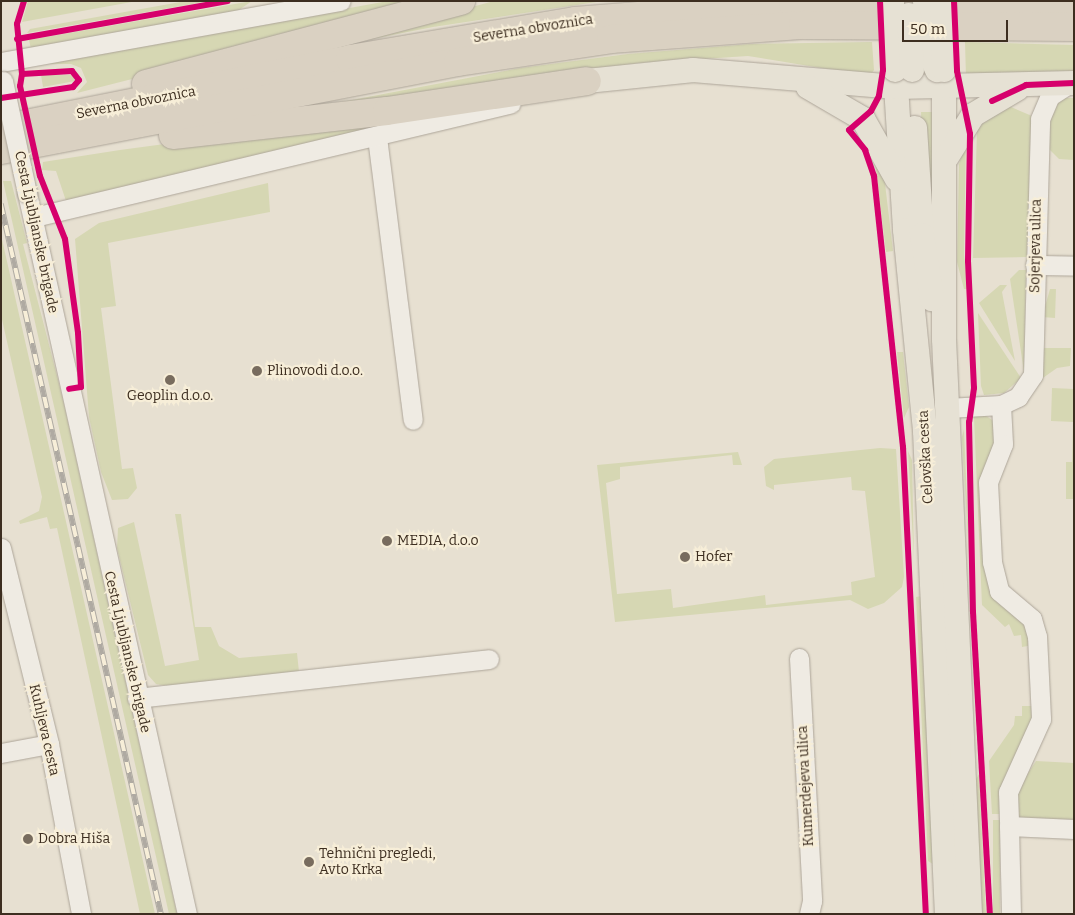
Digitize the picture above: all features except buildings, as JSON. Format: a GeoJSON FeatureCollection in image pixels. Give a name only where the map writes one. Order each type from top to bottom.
{"type":"FeatureCollection","features":[{"type":"Feature","properties":{"kind":"highway"},"geometry":{"type":"LineString","coordinates":[[50,131],[89,99],[461,1]]}},
{"type":"Feature","properties":{"kind":"highway","name":"Severna obvoznica"},"geometry":{"type":"LineString","coordinates":[[1,150],[50,131],[350,59],[585,20],[793,4],[1074,5]]}},
{"type":"Feature","properties":{"kind":"highway","name":"Severna obvoznica"},"geometry":{"type":"LineString","coordinates":[[1,129],[50,131],[458,62],[611,39],[803,25],[1074,27]]}},
{"type":"Feature","properties":{"kind":"highway"},"geometry":{"type":"LineString","coordinates":[[50,131],[97,145],[387,111],[587,81]]}},
{"type":"Feature","properties":{"kind":"main road","name":"Celovška cesta"},"geometry":{"type":"LineString","coordinates":[[892,1],[904,79],[902,187],[925,431],[947,914]]}},
{"type":"Feature","properties":{"kind":"main road"},"geometry":{"type":"LineString","coordinates":[[909,1],[904,79],[930,292],[944,339]]}},
{"type":"Feature","properties":{"kind":"main road"},"geometry":{"type":"LineString","coordinates":[[925,1],[928,49],[945,79]]}},
{"type":"Feature","properties":{"kind":"main road","name":"Celovška cesta"},"geometry":{"type":"LineString","coordinates":[[942,1],[945,79],[944,339],[970,914]]}},
{"type":"Feature","properties":{"kind":"main road"},"geometry":{"type":"LineString","coordinates":[[587,81],[693,70],[788,77],[945,79],[1026,85],[1072,84]]}},
{"type":"Feature","properties":{"kind":"main road"},"geometry":{"type":"LineString","coordinates":[[788,77],[836,100],[863,119],[902,187]]}},
{"type":"Feature","properties":{"kind":"main road"},"geometry":{"type":"LineString","coordinates":[[945,161],[973,115],[984,105],[1026,85]]}},
{"type":"Feature","properties":{"kind":"street"},"geometry":{"type":"LineString","coordinates":[[1,62],[272,8],[342,1]]}},
{"type":"Feature","properties":{"kind":"street","name":"Cesta Ljubljanske brigade"},"geometry":{"type":"LineString","coordinates":[[2,78],[34,217],[137,698],[187,914]]}},
{"type":"Feature","properties":{"kind":"street"},"geometry":{"type":"LineString","coordinates":[[34,217],[377,137],[587,81]]}},
{"type":"Feature","properties":{"kind":"street","name":"Sojerjeva ulica"},"geometry":{"type":"LineString","coordinates":[[1001,406],[1018,397],[1033,375],[1040,119],[1050,96],[1072,84]]}},
{"type":"Feature","properties":{"kind":"street"},"geometry":{"type":"LineString","coordinates":[[377,137],[413,420]]}},
{"type":"Feature","properties":{"kind":"street"},"geometry":{"type":"LineString","coordinates":[[1035,265],[1074,266]]}},
{"type":"Feature","properties":{"kind":"street"},"geometry":{"type":"LineString","coordinates":[[947,408],[1001,406],[1003,444],[988,482],[992,562],[999,591],[1035,624],[1041,708],[1039,727],[1008,792],[1011,914]]}},
{"type":"Feature","properties":{"kind":"street","name":"Kuhljeva cesta"},"geometry":{"type":"LineString","coordinates":[[1,548],[49,744],[81,914]]}},
{"type":"Feature","properties":{"kind":"street","name":"Kumerdejeva ulica"},"geometry":{"type":"LineString","coordinates":[[799,658],[812,901],[809,914]]}},
{"type":"Feature","properties":{"kind":"street"},"geometry":{"type":"LineString","coordinates":[[137,698],[489,659]]}},
{"type":"Feature","properties":{"kind":"street"},"geometry":{"type":"LineString","coordinates":[[1,753],[49,744]]}},
{"type":"Feature","properties":{"kind":"street"},"geometry":{"type":"LineString","coordinates":[[1009,826],[1074,829]]}},
{"type":"Feature","properties":{"kind":"green space"},"geometry":{"type":"Polygon","coordinates":[[[28,1],[137,1],[22,22],[28,1]]]}},
{"type":"Feature","properties":{"kind":"green space"},"geometry":{"type":"Polygon","coordinates":[[[186,1],[210,1],[27,33],[30,29],[186,1]]]}},
{"type":"Feature","properties":{"kind":"green space"},"geometry":{"type":"Polygon","coordinates":[[[252,1],[236,12],[31,49],[29,40],[252,1]]]}},
{"type":"Feature","properties":{"kind":"green space"},"geometry":{"type":"Polygon","coordinates":[[[388,1],[438,1],[77,93],[87,82],[81,68],[71,64],[42,64],[388,1]]]}},
{"type":"Feature","properties":{"kind":"green space"},"geometry":{"type":"Polygon","coordinates":[[[494,1],[603,1],[433,27],[306,52],[494,1]]]}},
{"type":"Feature","properties":{"kind":"green space"},"geometry":{"type":"Polygon","coordinates":[[[872,42],[874,70],[870,76],[748,56],[640,63],[278,114],[520,68],[628,54],[750,44],[872,42]]]}},
{"type":"Feature","properties":{"kind":"green space"},"geometry":{"type":"Polygon","coordinates":[[[965,42],[1074,45],[1074,75],[966,78],[965,42]]]}},
{"type":"Feature","properties":{"kind":"green space"},"geometry":{"type":"Polygon","coordinates":[[[41,75],[73,75],[75,81],[43,87],[41,75]]]}},
{"type":"Feature","properties":{"kind":"green space"},"geometry":{"type":"Polygon","coordinates":[[[1062,98],[1074,98],[1074,160],[1059,159],[1045,145],[1050,109],[1062,98]]]}},
{"type":"Feature","properties":{"kind":"green space"},"geometry":{"type":"Polygon","coordinates":[[[487,101],[66,201],[56,171],[42,170],[43,162],[120,150],[487,101]]]}},
{"type":"Feature","properties":{"kind":"green space"},"geometry":{"type":"Polygon","coordinates":[[[1004,104],[1032,116],[1027,257],[973,258],[977,130],[980,123],[1004,104]]]}},
{"type":"Feature","properties":{"kind":"green space"},"geometry":{"type":"Polygon","coordinates":[[[921,112],[938,112],[935,261],[924,171],[921,112]]]}},
{"type":"Feature","properties":{"kind":"green space"},"geometry":{"type":"Polygon","coordinates":[[[966,137],[964,255],[968,289],[964,289],[957,262],[959,165],[966,137]]]}},
{"type":"Feature","properties":{"kind":"green space"},"geometry":{"type":"Polygon","coordinates":[[[875,162],[884,175],[893,251],[886,252],[875,162]]]}},
{"type":"Feature","properties":{"kind":"green space"},"geometry":{"type":"Polygon","coordinates":[[[3,181],[11,181],[27,243],[23,244],[62,395],[177,914],[169,914],[3,181]]]}},
{"type":"Feature","properties":{"kind":"green space"},"geometry":{"type":"Polygon","coordinates":[[[268,183],[270,212],[108,243],[116,306],[101,308],[122,469],[133,468],[137,488],[128,499],[112,500],[101,472],[89,417],[75,239],[99,223],[268,183]]]}},
{"type":"Feature","properties":{"kind":"green space"},"geometry":{"type":"Polygon","coordinates":[[[1,235],[155,914],[140,914],[57,528],[50,529],[47,517],[20,524],[19,521],[39,511],[42,497],[1,315],[1,235]]]}},
{"type":"Feature","properties":{"kind":"green space"},"geometry":{"type":"Polygon","coordinates":[[[1019,270],[1026,270],[1024,372],[1010,279],[1019,270]]]}},
{"type":"Feature","properties":{"kind":"green space"},"geometry":{"type":"Polygon","coordinates":[[[1000,285],[1007,285],[1002,292],[1015,361],[979,303],[1000,285]]]}},
{"type":"Feature","properties":{"kind":"green space"},"geometry":{"type":"Polygon","coordinates":[[[1050,289],[1056,289],[1055,318],[1042,317],[1050,289]]]}},
{"type":"Feature","properties":{"kind":"green space"},"geometry":{"type":"Polygon","coordinates":[[[978,313],[1021,378],[1004,393],[984,395],[981,386],[978,313]]]}},
{"type":"Feature","properties":{"kind":"green space"},"geometry":{"type":"Polygon","coordinates":[[[1042,348],[1071,348],[1070,366],[1057,368],[1040,380],[1042,348]]]}},
{"type":"Feature","properties":{"kind":"green space"},"geometry":{"type":"Polygon","coordinates":[[[897,352],[903,352],[909,407],[904,418],[897,352]]]}},
{"type":"Feature","properties":{"kind":"green space"},"geometry":{"type":"Polygon","coordinates":[[[1052,388],[1074,389],[1074,499],[1066,499],[1066,462],[1072,462],[1073,422],[1051,421],[1052,388]]]}},
{"type":"Feature","properties":{"kind":"green space"},"geometry":{"type":"Polygon","coordinates":[[[982,413],[995,422],[987,571],[1024,619],[1033,645],[1022,647],[1021,635],[1014,636],[1009,624],[1005,627],[982,605],[974,417],[982,413]]]}},
{"type":"Feature","properties":{"kind":"green space"},"geometry":{"type":"Polygon","coordinates":[[[964,429],[971,592],[962,437],[964,429]]]}},
{"type":"Feature","properties":{"kind":"green space"},"geometry":{"type":"Polygon","coordinates":[[[880,448],[896,449],[904,577],[902,587],[884,603],[868,609],[850,600],[615,622],[597,465],[738,452],[742,465],[733,465],[732,455],[620,467],[620,479],[606,483],[617,594],[671,589],[673,608],[765,595],[766,605],[852,595],[851,582],[875,577],[865,491],[852,490],[851,477],[774,485],[774,490],[766,486],[764,467],[774,459],[880,448]]]}},
{"type":"Feature","properties":{"kind":"green space"},"geometry":{"type":"Polygon","coordinates":[[[908,451],[912,460],[914,559],[908,451]]]}},
{"type":"Feature","properties":{"kind":"green space"},"geometry":{"type":"Polygon","coordinates":[[[175,514],[181,514],[195,627],[211,627],[219,646],[239,658],[297,653],[299,672],[167,686],[156,684],[148,675],[117,548],[118,528],[134,522],[165,666],[199,660],[175,514]]]}},
{"type":"Feature","properties":{"kind":"green space"},"geometry":{"type":"Polygon","coordinates":[[[922,596],[933,864],[928,861],[916,597],[922,596]]]}},
{"type":"Feature","properties":{"kind":"green space"},"geometry":{"type":"Polygon","coordinates":[[[1022,706],[1035,706],[1035,716],[1000,814],[992,814],[989,761],[1014,725],[1015,716],[1022,716],[1022,706]]]}},
{"type":"Feature","properties":{"kind":"green space"},"geometry":{"type":"Polygon","coordinates":[[[1036,761],[1074,763],[1074,822],[1016,820],[1015,793],[1036,761]]]}},
{"type":"Feature","properties":{"kind":"green space"},"geometry":{"type":"Polygon","coordinates":[[[979,774],[986,914],[978,914],[975,781],[979,774]]]}},
{"type":"Feature","properties":{"kind":"green space"},"geometry":{"type":"Polygon","coordinates":[[[993,820],[1000,820],[1000,914],[993,914],[993,820]]]}},
{"type":"Feature","properties":{"kind":"railway"},"geometry":{"type":"LineString","coordinates":[[1,204],[161,914]]}},
{"type":"Feature","properties":{"kind":"cycle path"},"geometry":{"type":"LineString","coordinates":[[24,1],[17,24],[22,74],[20,86],[40,176],[65,239],[78,333],[81,387],[69,389]]}},
{"type":"Feature","properties":{"kind":"cycle path"},"geometry":{"type":"LineString","coordinates":[[17,39],[228,1]]}},
{"type":"Feature","properties":{"kind":"cycle path"},"geometry":{"type":"LineString","coordinates":[[880,1],[883,70],[879,96],[871,111],[849,130],[865,150],[874,176],[903,447],[926,914]]}},
{"type":"Feature","properties":{"kind":"cycle path"},"geometry":{"type":"LineString","coordinates":[[954,1],[957,71],[970,134],[968,261],[974,388],[969,422],[973,612],[990,914]]}},
{"type":"Feature","properties":{"kind":"cycle path"},"geometry":{"type":"LineString","coordinates":[[1,98],[73,87],[79,80],[72,71],[22,74]]}},
{"type":"Feature","properties":{"kind":"cycle path"},"geometry":{"type":"LineString","coordinates":[[992,101],[1026,85],[1074,83]]}},
{"type":"Feature","properties":{"kind":"place","name":"Plinovodi d.o.o."},"geometry":{"type":"Point","coordinates":[257,371]}},
{"type":"Feature","properties":{"kind":"place","name":"Geoplin d.o.o."},"geometry":{"type":"Point","coordinates":[170,380]}},
{"type":"Feature","properties":{"kind":"place","name":"MEDIA, d.o.o"},"geometry":{"type":"Point","coordinates":[387,541]}},
{"type":"Feature","properties":{"kind":"place","name":"Hofer"},"geometry":{"type":"Point","coordinates":[685,557]}},
{"type":"Feature","properties":{"kind":"place","name":"Dobra Hiša"},"geometry":{"type":"Point","coordinates":[28,839]}},
{"type":"Feature","properties":{"kind":"place","name":"Tehnični pregledi, Avto Krka"},"geometry":{"type":"Point","coordinates":[309,862]}}]}
